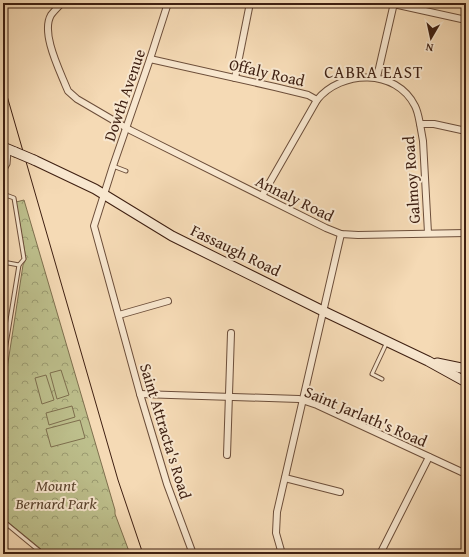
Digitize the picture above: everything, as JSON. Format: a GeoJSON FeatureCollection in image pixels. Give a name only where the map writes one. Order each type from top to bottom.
{"type":"FeatureCollection","features":[{"type":"Feature","properties":{"kind":"street","name":"Annaly Road"},"geometry":{"type":"LineString","coordinates":[[62,3],[48,22],[48,30],[50,43],[64,84],[76,99],[126,127],[326,228],[341,234],[466,233]]}},
{"type":"Feature","properties":{"kind":"street","name":"Dowth Avenue"},"geometry":{"type":"LineString","coordinates":[[104,195],[168,3]]}},
{"type":"Feature","properties":{"kind":"street"},"geometry":{"type":"LineString","coordinates":[[235,78],[250,3]]}},
{"type":"Feature","properties":{"kind":"street"},"geometry":{"type":"LineString","coordinates":[[377,78],[392,3],[466,20]]}},
{"type":"Feature","properties":{"kind":"street","name":"Offaly Road"},"geometry":{"type":"LineString","coordinates":[[150,60],[308,95],[317,100],[328,89],[344,82],[360,78],[377,78],[389,82],[408,97],[415,107],[420,124]]}},
{"type":"Feature","properties":{"kind":"street"},"geometry":{"type":"LineString","coordinates":[[262,196],[317,100]]}},
{"type":"Feature","properties":{"kind":"street"},"geometry":{"type":"LineString","coordinates":[[420,124],[434,124],[466,131]]}},
{"type":"Feature","properties":{"kind":"street","name":"Galmoy Road"},"geometry":{"type":"LineString","coordinates":[[420,124],[423,141],[428,233]]}},
{"type":"Feature","properties":{"kind":"street","name":"Fassaugh Road"},"geometry":{"type":"LineString","coordinates":[[9,150],[34,160],[104,195],[172,236],[428,361],[466,382]]}},
{"type":"Feature","properties":{"kind":"street","name":"Saint Attracta's Road"},"geometry":{"type":"LineString","coordinates":[[104,195],[94,226],[140,394],[167,484],[193,554]]}},
{"type":"Feature","properties":{"kind":"street"},"geometry":{"type":"LineString","coordinates":[[282,554],[276,533],[276,521],[302,400],[341,234]]}},
{"type":"Feature","properties":{"kind":"street"},"geometry":{"type":"LineString","coordinates":[[119,315],[168,301]]}},
{"type":"Feature","properties":{"kind":"street"},"geometry":{"type":"LineString","coordinates":[[227,455],[231,333]]}},
{"type":"Feature","properties":{"kind":"street","name":"Fassaugh Road"},"geometry":{"type":"LineString","coordinates":[[428,361],[466,369]]}},
{"type":"Feature","properties":{"kind":"street","name":"Saint Jarlath's Road"},"geometry":{"type":"LineString","coordinates":[[140,394],[288,398],[302,400],[316,405],[466,474]]}},
{"type":"Feature","properties":{"kind":"street"},"geometry":{"type":"LineString","coordinates":[[380,554],[429,457]]}},
{"type":"Feature","properties":{"kind":"street"},"geometry":{"type":"LineString","coordinates":[[285,478],[340,492]]}},
{"type":"Feature","properties":{"kind":"lane"},"geometry":{"type":"LineString","coordinates":[[326,3],[333,3]]}},
{"type":"Feature","properties":{"kind":"lane"},"geometry":{"type":"LineString","coordinates":[[3,173],[8,164],[9,150]]}},
{"type":"Feature","properties":{"kind":"lane"},"geometry":{"type":"LineString","coordinates":[[113,166],[126,171]]}},
{"type":"Feature","properties":{"kind":"lane"},"geometry":{"type":"LineString","coordinates":[[3,194],[14,198],[24,259],[19,265],[3,363]]}},
{"type":"Feature","properties":{"kind":"lane"},"geometry":{"type":"LineString","coordinates":[[3,262],[19,265]]}},
{"type":"Feature","properties":{"kind":"lane"},"geometry":{"type":"LineString","coordinates":[[382,379],[372,374],[388,342]]}},
{"type":"Feature","properties":{"kind":"lane"},"geometry":{"type":"LineString","coordinates":[[3,522],[43,554]]}},
{"type":"Feature","properties":{"kind":"green space","name":"Mount Bernard Park"},"geometry":{"type":"Polygon","coordinates":[[[24,200],[115,514],[130,554],[47,554],[3,518],[3,395],[23,265],[26,259],[16,202],[24,200]]]}},
{"type":"Feature","properties":{"kind":"green space"},"geometry":{"type":"Polygon","coordinates":[[[61,370],[69,395],[57,399],[50,373],[61,370]]]}},
{"type":"Feature","properties":{"kind":"green space"},"geometry":{"type":"Polygon","coordinates":[[[46,375],[54,400],[42,404],[35,378],[46,375]]]}},
{"type":"Feature","properties":{"kind":"green space"},"geometry":{"type":"Polygon","coordinates":[[[72,406],[75,417],[49,425],[46,413],[72,406]]]}},
{"type":"Feature","properties":{"kind":"green space"},"geometry":{"type":"Polygon","coordinates":[[[80,420],[85,438],[51,447],[46,429],[80,420]]]}},
{"type":"Feature","properties":{"kind":"tram line"},"geometry":{"type":"LineString","coordinates":[[3,82],[118,480],[143,554]]}},
{"type":"Feature","properties":{"kind":"district","name":"CABRA EAST"},"geometry":{"type":"Point","coordinates":[374,71]}}]}
